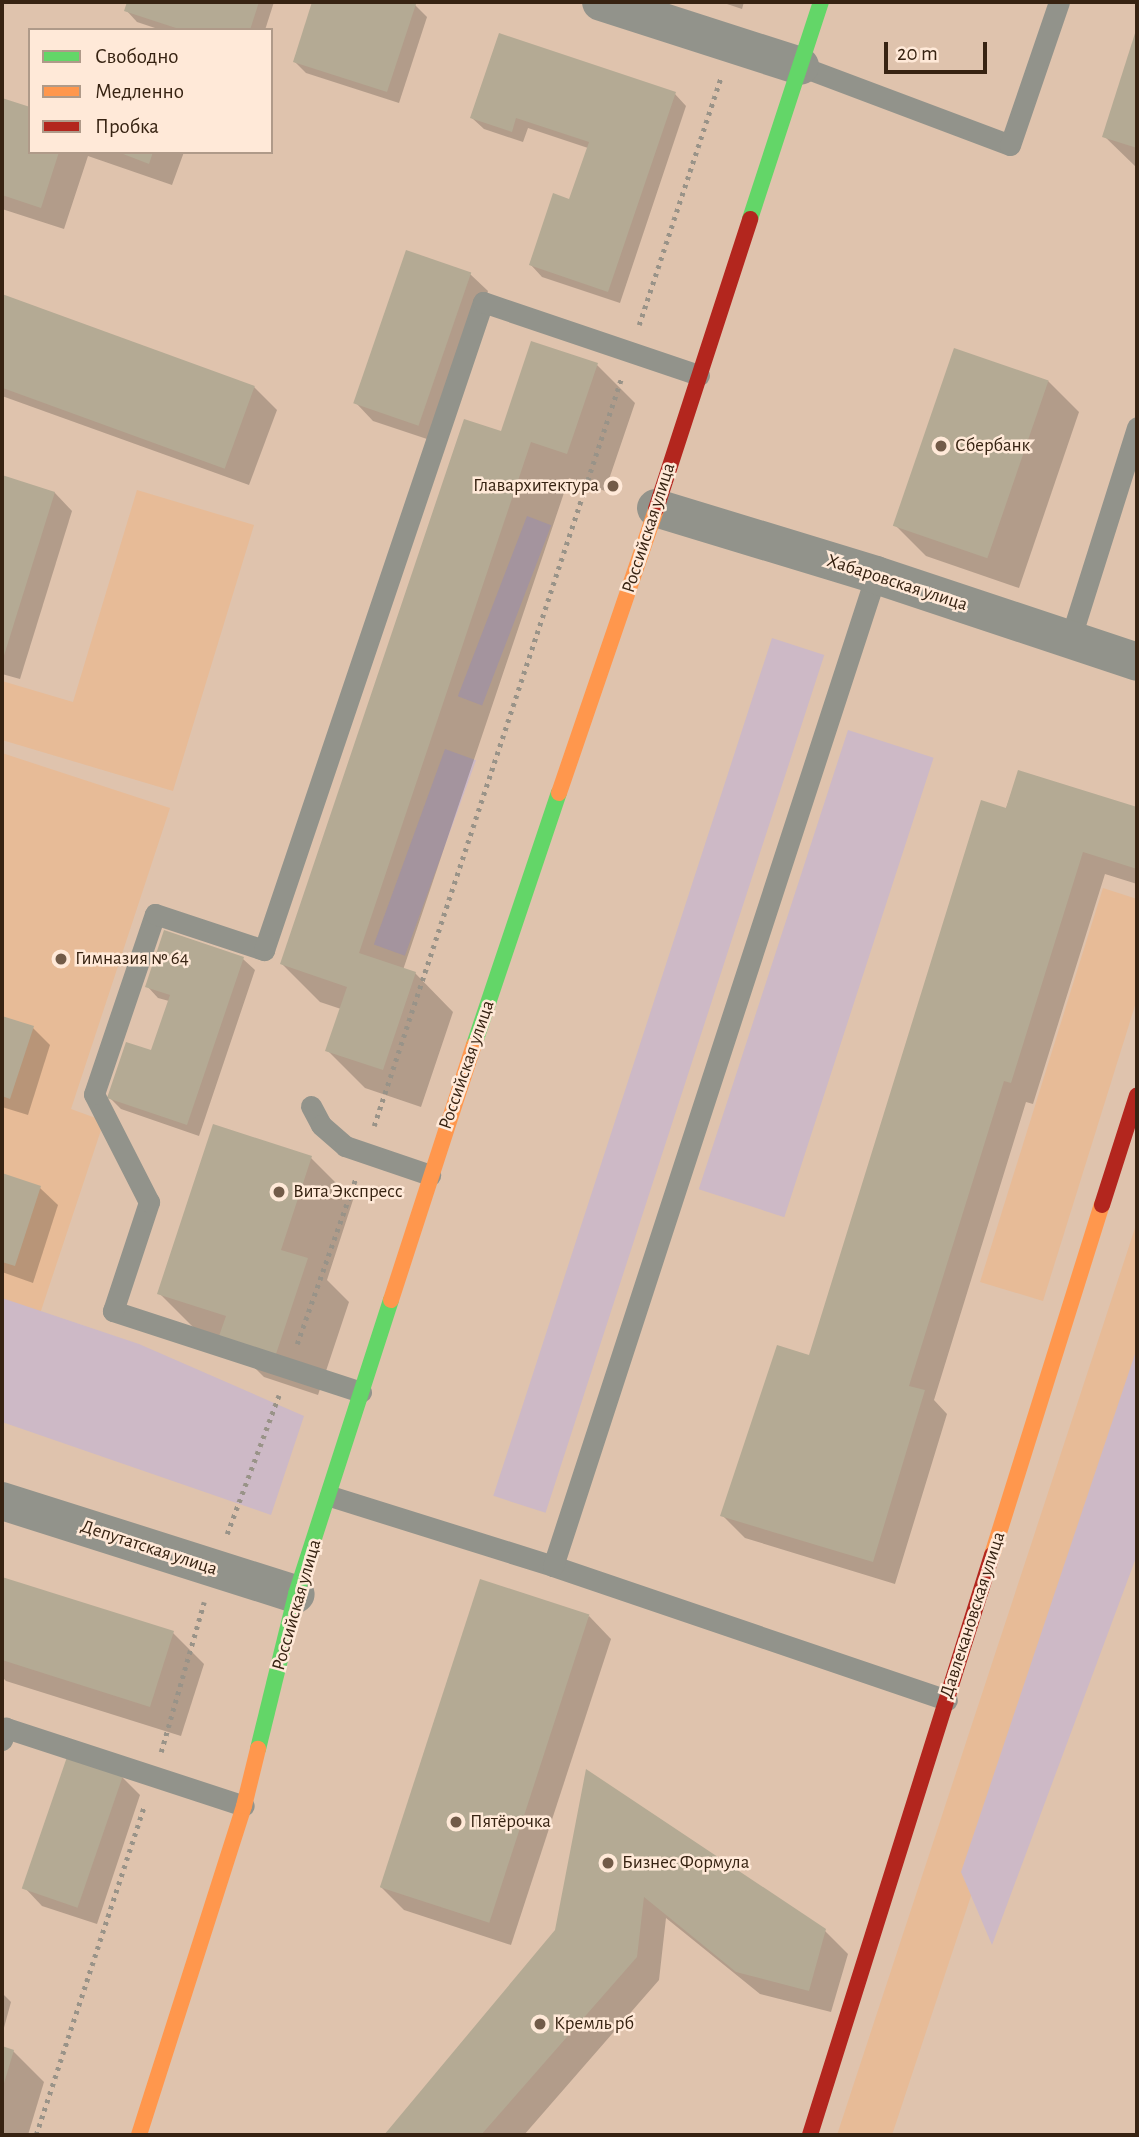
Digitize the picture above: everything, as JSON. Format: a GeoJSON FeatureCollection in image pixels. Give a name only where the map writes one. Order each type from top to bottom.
{"type":"FeatureCollection","features":[{"type":"Feature","properties":{"kind":"main road","name":"Российская улица"},"geometry":{"type":"LineString","coordinates":[[139,2135],[244,1806],[296,1594],[330,1496],[430,1175],[656,508],[821,2]]}},
{"type":"Feature","properties":{"kind":"main road","name":"Давлекановская улица"},"geometry":{"type":"LineString","coordinates":[[810,2135],[947,1700],[1127,1164],[1137,1095]]}},
{"type":"Feature","properties":{"kind":"street"},"geometry":{"type":"LineString","coordinates":[[601,2],[800,66]]}},
{"type":"Feature","properties":{"kind":"street","name":"Хабаровская улица"},"geometry":{"type":"LineString","coordinates":[[656,508],[876,575],[1137,662]]}},
{"type":"Feature","properties":{"kind":"street","name":"Депутатская улица"},"geometry":{"type":"LineString","coordinates":[[2,1501],[296,1594]]}},
{"type":"Feature","properties":{"kind":"lane"},"geometry":{"type":"LineString","coordinates":[[800,66],[1010,145],[1059,2]]}},
{"type":"Feature","properties":{"kind":"lane"},"geometry":{"type":"LineString","coordinates":[[361,1392],[113,1311],[149,1202],[94,1094],[155,914],[264,950],[483,302],[699,375]]}},
{"type":"Feature","properties":{"kind":"lane"},"geometry":{"type":"LineString","coordinates":[[1070,640],[1137,427]]}},
{"type":"Feature","properties":{"kind":"lane"},"geometry":{"type":"LineString","coordinates":[[553,1566],[876,575]]}},
{"type":"Feature","properties":{"kind":"lane"},"geometry":{"type":"LineString","coordinates":[[311,1106],[321,1125],[336,1140],[365,1154],[430,1175]]}},
{"type":"Feature","properties":{"kind":"lane"},"geometry":{"type":"LineString","coordinates":[[330,1496],[553,1566],[947,1700]]}},
{"type":"Feature","properties":{"kind":"lane"},"geometry":{"type":"LineString","coordinates":[[2,1740],[6,1728],[244,1806]]}},
{"type":"Feature","properties":{"kind":"path"},"geometry":{"type":"LineString","coordinates":[[36,2135],[154,1777],[214,1569],[365,1154],[732,44]]}},
{"type":"Feature","properties":{"kind":"shaded area"},"geometry":{"type":"Polygon","coordinates":[[[137,490],[254,525],[173,791],[2,740],[2,681],[73,702],[137,490]]]}},
{"type":"Feature","properties":{"kind":"shaded area"},"geometry":{"type":"Polygon","coordinates":[[[527,516],[551,525],[482,705],[458,696],[527,516]]]}},
{"type":"Feature","properties":{"kind":"shaded area"},"geometry":{"type":"Polygon","coordinates":[[[772,638],[824,655],[546,1513],[493,1496],[772,638]]]}},
{"type":"Feature","properties":{"kind":"shaded area"},"geometry":{"type":"Polygon","coordinates":[[[848,730],[934,758],[784,1217],[699,1189],[848,730]]]}},
{"type":"Feature","properties":{"kind":"shaded area"},"geometry":{"type":"Polygon","coordinates":[[[445,749],[476,760],[405,956],[374,944],[445,749]]]}},
{"type":"Feature","properties":{"kind":"shaded area","name":"Гимназия № 64"},"geometry":{"type":"Polygon","coordinates":[[[2,753],[170,808],[71,1109],[104,1121],[19,1377],[2,1371],[2,753]]]}},
{"type":"Feature","properties":{"kind":"shaded area"},"geometry":{"type":"Polygon","coordinates":[[[1103,888],[1137,899],[1137,999],[1043,1301],[980,1282],[1103,888]]]}},
{"type":"Feature","properties":{"kind":"shaded area"},"geometry":{"type":"Polygon","coordinates":[[[1137,1222],[1137,1393],[892,2135],[837,2135],[1137,1222]]]}},
{"type":"Feature","properties":{"kind":"shaded area"},"geometry":{"type":"Polygon","coordinates":[[[2,1298],[139,1344],[304,1416],[271,1515],[2,1422],[2,1298]]]}},
{"type":"Feature","properties":{"kind":"shaded area"},"geometry":{"type":"Polygon","coordinates":[[[1137,1348],[1137,1555],[992,1945],[961,1872],[1137,1348]]]}},
{"type":"Feature","properties":{"kind":"building"},"geometry":{"type":"Polygon","coordinates":[[[127,2],[259,2],[251,28],[176,28],[124,11],[127,2]]]}},
{"type":"Feature","properties":{"kind":"building"},"geometry":{"type":"Polygon","coordinates":[[[312,2],[416,4],[387,92],[293,62],[312,2]]]}},
{"type":"Feature","properties":{"kind":"building"},"geometry":{"type":"Polygon","coordinates":[[[1137,27],[1137,148],[1102,137],[1137,27]]]}},
{"type":"Feature","properties":{"kind":"building"},"geometry":{"type":"Polygon","coordinates":[[[499,33],[676,92],[608,292],[529,265],[553,193],[569,199],[589,142],[516,118],[512,132],[470,118],[499,33]]]}},
{"type":"Feature","properties":{"kind":"building"},"geometry":{"type":"Polygon","coordinates":[[[2,98],[28,106],[28,154],[58,154],[41,208],[2,195],[2,98]]]}},
{"type":"Feature","properties":{"kind":"building"},"geometry":{"type":"Polygon","coordinates":[[[123,154],[152,154],[149,164],[123,154]]]}},
{"type":"Feature","properties":{"kind":"building"},"geometry":{"type":"Polygon","coordinates":[[[406,250],[471,272],[418,426],[353,403],[406,250]]]}},
{"type":"Feature","properties":{"kind":"building"},"geometry":{"type":"Polygon","coordinates":[[[2,294],[255,386],[225,469],[2,388],[2,294]]]}},
{"type":"Feature","properties":{"kind":"building"},"geometry":{"type":"Polygon","coordinates":[[[531,341],[598,363],[567,454],[531,442],[359,953],[416,972],[383,1070],[325,1051],[347,987],[280,964],[464,419],[501,431],[531,341]]]}},
{"type":"Feature","properties":{"kind":"building"},"geometry":{"type":"Polygon","coordinates":[[[954,348],[1049,381],[987,558],[893,526],[954,348]]]}},
{"type":"Feature","properties":{"kind":"building"},"geometry":{"type":"Polygon","coordinates":[[[2,475],[55,492],[2,662],[2,475]]]}},
{"type":"Feature","properties":{"kind":"building"},"geometry":{"type":"Polygon","coordinates":[[[1018,770],[1137,807],[1137,869],[1083,852],[1011,1083],[1004,1081],[909,1386],[925,1390],[873,1562],[720,1516],[777,1345],[809,1355],[981,800],[1006,808],[1018,770]]]}},
{"type":"Feature","properties":{"kind":"building"},"geometry":{"type":"Polygon","coordinates":[[[164,930],[244,957],[187,1125],[107,1098],[126,1042],[151,1050],[170,995],[145,987],[164,930]]]}},
{"type":"Feature","properties":{"kind":"building"},"geometry":{"type":"Polygon","coordinates":[[[2,1016],[34,1026],[10,1099],[2,1096],[2,1016]]]}},
{"type":"Feature","properties":{"kind":"building"},"geometry":{"type":"Polygon","coordinates":[[[213,1124],[312,1156],[281,1250],[308,1258],[276,1354],[219,1336],[226,1316],[157,1294],[213,1124]]]}},
{"type":"Feature","properties":{"kind":"building"},"geometry":{"type":"Polygon","coordinates":[[[2,1173],[41,1186],[15,1266],[2,1262],[2,1173]]]}},
{"type":"Feature","properties":{"kind":"building"},"geometry":{"type":"Polygon","coordinates":[[[2,1577],[174,1631],[150,1707],[2,1660],[2,1577]]]}},
{"type":"Feature","properties":{"kind":"building"},"geometry":{"type":"Polygon","coordinates":[[[480,1579],[589,1615],[489,1923],[380,1887],[480,1579]]]}},
{"type":"Feature","properties":{"kind":"building"},"geometry":{"type":"Polygon","coordinates":[[[67,1757],[123,1776],[78,1908],[22,1888],[67,1757]]]}},
{"type":"Feature","properties":{"kind":"building"},"geometry":{"type":"Polygon","coordinates":[[[586,1769],[826,1929],[809,1991],[736,1972],[644,1897],[637,1957],[481,2135],[384,2135],[555,1930],[586,1769]]]}},
{"type":"Feature","properties":{"kind":"building"},"geometry":{"type":"Polygon","coordinates":[[[2,2046],[14,2050],[2,2090],[2,2046]]]}},
{"type":"Feature","properties":{"kind":"traffic: fast"},"geometry":{"type":"LineString","coordinates":[[750,219],[821,2]]}},
{"type":"Feature","properties":{"kind":"traffic: fast"},"geometry":{"type":"LineString","coordinates":[[474,1045],[559,793]]}},
{"type":"Feature","properties":{"kind":"traffic: fast"},"geometry":{"type":"LineString","coordinates":[[258,1749],[296,1594],[391,1300]]}},
{"type":"Feature","properties":{"kind":"traffic: slow"},"geometry":{"type":"LineString","coordinates":[[559,793],[656,509]]}},
{"type":"Feature","properties":{"kind":"traffic: slow"},"geometry":{"type":"LineString","coordinates":[[391,1300],[474,1045]]}},
{"type":"Feature","properties":{"kind":"traffic: slow"},"geometry":{"type":"LineString","coordinates":[[992,1555],[1102,1205]]}},
{"type":"Feature","properties":{"kind":"traffic: slow"},"geometry":{"type":"LineString","coordinates":[[139,2135],[244,1806],[258,1749]]}},
{"type":"Feature","properties":{"kind":"traffic: jam"},"geometry":{"type":"LineString","coordinates":[[656,509],[750,219]]}},
{"type":"Feature","properties":{"kind":"traffic: jam"},"geometry":{"type":"LineString","coordinates":[[1102,1205],[1137,1095]]}},
{"type":"Feature","properties":{"kind":"traffic: jam"},"geometry":{"type":"LineString","coordinates":[[810,2135],[992,1555]]}},
{"type":"Feature","properties":{"kind":"place","name":"Сбербанк"},"geometry":{"type":"Point","coordinates":[941,446]}},
{"type":"Feature","properties":{"kind":"place","name":"Главархитектура"},"geometry":{"type":"Point","coordinates":[613,486]}},
{"type":"Feature","properties":{"kind":"place","name":"Гимназия № 64"},"geometry":{"type":"Point","coordinates":[61,959]}},
{"type":"Feature","properties":{"kind":"place","name":"Вита Экспресс"},"geometry":{"type":"Point","coordinates":[279,1192]}},
{"type":"Feature","properties":{"kind":"place","name":"Пятёрочка"},"geometry":{"type":"Point","coordinates":[456,1822]}},
{"type":"Feature","properties":{"kind":"place","name":"Бизнес Формула"},"geometry":{"type":"Point","coordinates":[608,1863]}},
{"type":"Feature","properties":{"kind":"place","name":"Кремль рб"},"geometry":{"type":"Point","coordinates":[540,2024]}}]}
